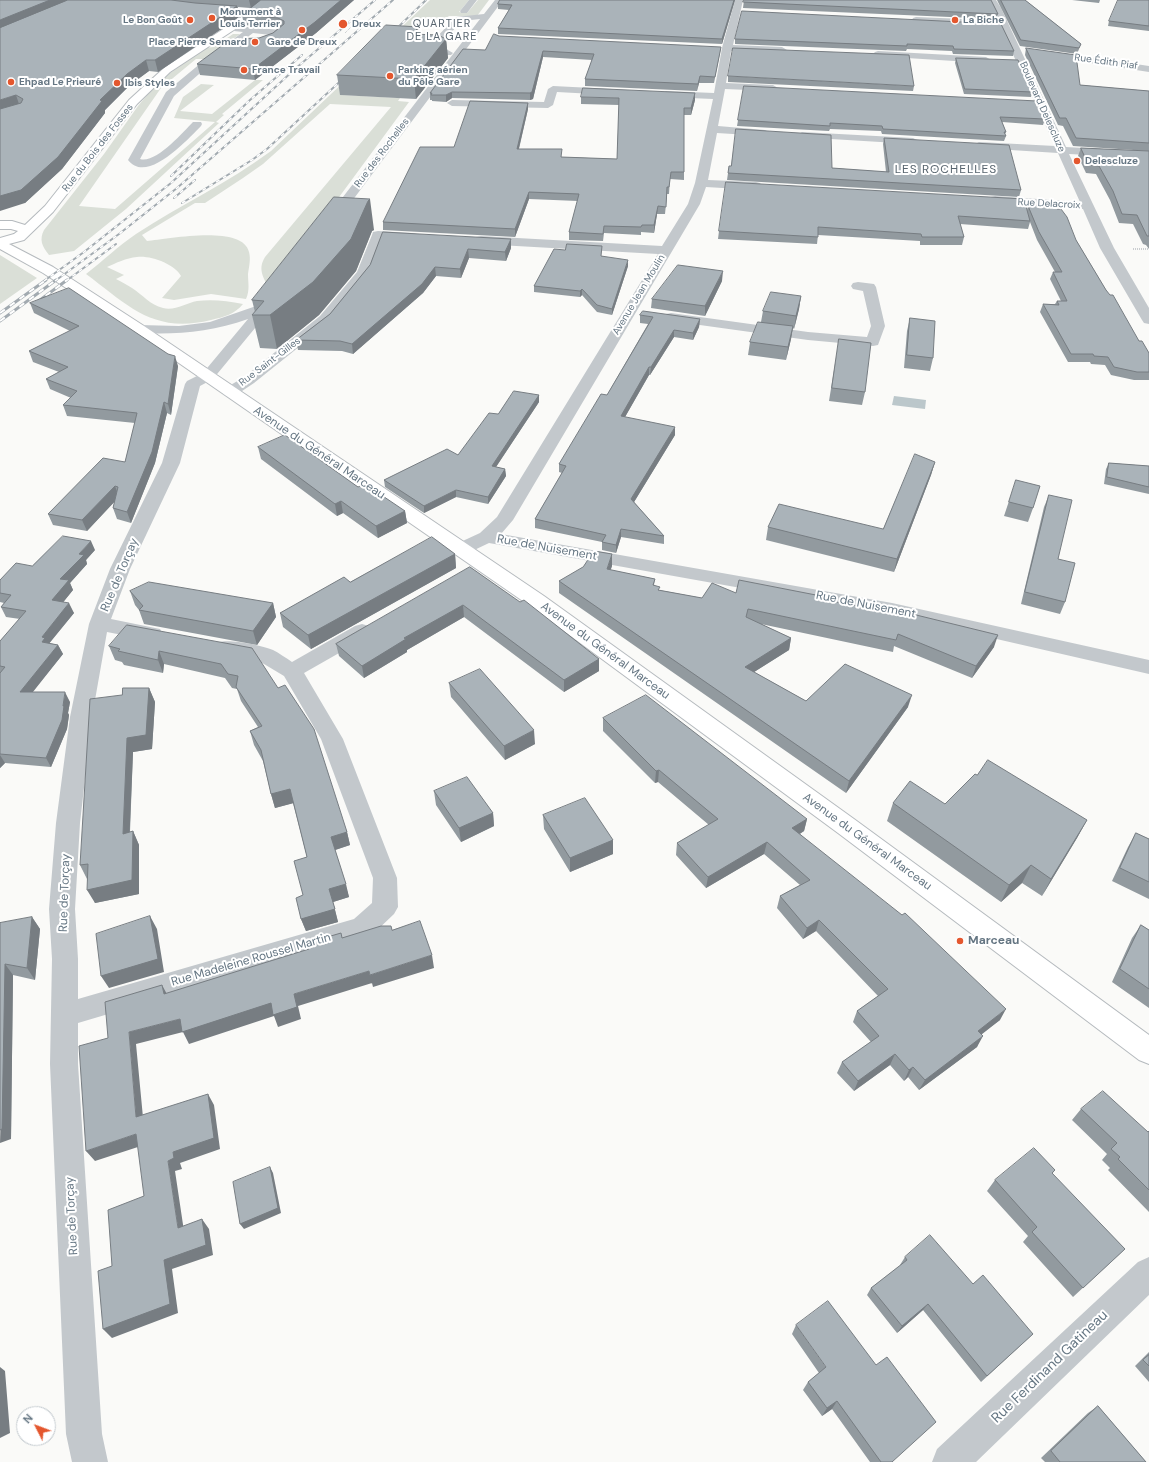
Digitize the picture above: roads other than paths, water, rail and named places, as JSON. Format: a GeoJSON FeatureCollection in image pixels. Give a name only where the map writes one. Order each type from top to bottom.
{"type":"FeatureCollection","features":[{"type":"Feature","properties":{"kind":"main road"},"geometry":{"type":"LineString","coordinates":[[248,12],[264,0]]}},
{"type":"Feature","properties":{"kind":"main road"},"geometry":{"type":"LineString","coordinates":[[248,12],[269,0]]}},
{"type":"Feature","properties":{"kind":"main road","name":"Rue du Bois des Fosses"},"geometry":{"type":"LineString","coordinates":[[22,233],[49,210],[133,102],[143,92],[167,70],[229,28],[248,12]]}},
{"type":"Feature","properties":{"kind":"main road","name":"Rue du Bois des Fosses"},"geometry":{"type":"LineString","coordinates":[[6,225],[37,210],[47,201],[136,92],[161,70],[248,12]]}},
{"type":"Feature","properties":{"kind":"main road"},"geometry":{"type":"LineString","coordinates":[[0,243],[10,240],[22,233],[20,226],[6,225]]}},
{"type":"Feature","properties":{"kind":"main road","name":"Avenue du Général Marceau"},"geometry":{"type":"LineString","coordinates":[[22,233],[48,270]]}},
{"type":"Feature","properties":{"kind":"main road","name":"Avenue du Général Marceau"},"geometry":{"type":"LineString","coordinates":[[0,243],[48,270],[139,328],[230,392],[461,549],[474,568],[537,601],[1149,1051]]}},
{"type":"Feature","properties":{"kind":"street"},"geometry":{"type":"LineString","coordinates":[[464,11],[473,0]]}},
{"type":"Feature","properties":{"kind":"street","name":"Rue des Rochelles"},"geometry":{"type":"LineString","coordinates":[[323,232],[499,0]]}},
{"type":"Feature","properties":{"kind":"street","name":"Boulevard Delescluze"},"geometry":{"type":"LineString","coordinates":[[992,0],[1015,49],[1017,61],[1040,102],[1107,248],[1149,320]]}},
{"type":"Feature","properties":{"kind":"street","name":"Avenue Jean Moulin"},"geometry":{"type":"LineString","coordinates":[[461,549],[487,537],[504,520],[628,311],[694,204],[701,182],[720,91],[724,49],[741,8]]}},
{"type":"Feature","properties":{"kind":"street"},"geometry":{"type":"LineString","coordinates":[[197,9],[248,12]]}},
{"type":"Feature","properties":{"kind":"street"},"geometry":{"type":"LineString","coordinates":[[452,55],[433,46],[459,19],[482,16]]}},
{"type":"Feature","properties":{"kind":"street"},"geometry":{"type":"LineString","coordinates":[[908,19],[1004,24]]}},
{"type":"Feature","properties":{"kind":"street"},"geometry":{"type":"LineString","coordinates":[[229,28],[280,33],[263,45],[250,47],[231,45]]}},
{"type":"Feature","properties":{"kind":"street"},"geometry":{"type":"LineString","coordinates":[[197,124],[165,155],[154,161],[145,163],[138,163],[134,160],[170,94],[204,65],[250,31]]}},
{"type":"Feature","properties":{"kind":"street"},"geometry":{"type":"LineString","coordinates":[[433,32],[452,33]]}},
{"type":"Feature","properties":{"kind":"street"},"geometry":{"type":"LineString","coordinates":[[424,37],[440,39]]}},
{"type":"Feature","properties":{"kind":"street"},"geometry":{"type":"LineString","coordinates":[[724,49],[790,50]]}},
{"type":"Feature","properties":{"kind":"street","name":"Rue Édith Piaf"},"geometry":{"type":"LineString","coordinates":[[1015,49],[1149,69]]}},
{"type":"Feature","properties":{"kind":"street"},"geometry":{"type":"LineString","coordinates":[[870,54],[997,60]]}},
{"type":"Feature","properties":{"kind":"street"},"geometry":{"type":"LineString","coordinates":[[452,103],[548,105],[553,89],[622,92]]}},
{"type":"Feature","properties":{"kind":"street"},"geometry":{"type":"LineString","coordinates":[[653,93],[780,89]]}},
{"type":"Feature","properties":{"kind":"street"},"geometry":{"type":"LineString","coordinates":[[1027,102],[1040,102]]}},
{"type":"Feature","properties":{"kind":"street"},"geometry":{"type":"LineString","coordinates":[[711,129],[773,133]]}},
{"type":"Feature","properties":{"kind":"street"},"geometry":{"type":"LineString","coordinates":[[789,134],[921,142]]}},
{"type":"Feature","properties":{"kind":"street"},"geometry":{"type":"LineString","coordinates":[[968,145],[1149,155]]}},
{"type":"Feature","properties":{"kind":"street"},"geometry":{"type":"LineString","coordinates":[[701,182],[772,187]]}},
{"type":"Feature","properties":{"kind":"street","name":"Rue Delacroix"},"geometry":{"type":"LineString","coordinates":[[984,200],[1087,206]]}},
{"type":"Feature","properties":{"kind":"street","name":"Rue Saint-Gilles"},"geometry":{"type":"LineString","coordinates":[[230,392],[249,380],[325,319],[363,273],[378,235],[426,238]]}},
{"type":"Feature","properties":{"kind":"street"},"geometry":{"type":"LineString","coordinates":[[466,240],[665,250]]}},
{"type":"Feature","properties":{"kind":"street"},"geometry":{"type":"LineString","coordinates":[[658,316],[808,336],[873,342],[878,326],[870,287],[858,286]]}},
{"type":"Feature","properties":{"kind":"street"},"geometry":{"type":"LineString","coordinates":[[208,376],[281,288]]}},
{"type":"Feature","properties":{"kind":"street"},"geometry":{"type":"LineString","coordinates":[[139,328],[164,331],[193,329],[222,323],[266,307]]}},
{"type":"Feature","properties":{"kind":"street"},"geometry":{"type":"LineString","coordinates":[[628,311],[644,314]]}},
{"type":"Feature","properties":{"kind":"street","name":"Rue de Torçay"},"geometry":{"type":"LineString","coordinates":[[90,1462],[84,1434],[64,1064],[65,959],[62,909],[68,823],[82,717],[99,624],[120,569],[171,463],[193,384],[208,376]]}},
{"type":"Feature","properties":{"kind":"street","name":"Rue de Nuisement"},"geometry":{"type":"LineString","coordinates":[[487,537],[892,609],[1149,667]]}},
{"type":"Feature","properties":{"kind":"street"},"geometry":{"type":"LineString","coordinates":[[292,671],[379,622]]}},
{"type":"Feature","properties":{"kind":"street"},"geometry":{"type":"LineString","coordinates":[[99,624],[174,638]]}},
{"type":"Feature","properties":{"kind":"street","name":"Rue Madeleine Roussel Martin"},"geometry":{"type":"LineString","coordinates":[[64,1015],[362,928],[385,907],[385,878],[332,739],[292,671],[265,654],[205,644]]}},
{"type":"Feature","properties":{"kind":"street","name":"Rue Ferdinand Gatineau"},"geometry":{"type":"LineString","coordinates":[[950,1462],[1149,1273]]}},
{"type":"Feature","properties":{"kind":"railway"},"geometry":{"type":"LineString","coordinates":[[44,281],[84,252],[171,183],[295,69],[375,0]]}},
{"type":"Feature","properties":{"kind":"railway"},"geometry":{"type":"LineString","coordinates":[[55,281],[119,234],[177,188],[393,0]]}},
{"type":"Feature","properties":{"kind":"railway"},"geometry":{"type":"LineString","coordinates":[[391,34],[426,0]]}},
{"type":"Feature","properties":{"kind":"railway"},"geometry":{"type":"LineString","coordinates":[[171,176],[250,100],[302,55]]}},
{"type":"Feature","properties":{"kind":"railway"},"geometry":{"type":"LineString","coordinates":[[182,203],[252,160],[267,149],[347,75]]}},
{"type":"Feature","properties":{"kind":"railway"},"geometry":{"type":"LineString","coordinates":[[174,198],[195,180]]}},
{"type":"Feature","properties":{"kind":"railway"},"geometry":{"type":"LineString","coordinates":[[66,281],[116,244]]}},
{"type":"Feature","properties":{"kind":"railway"},"geometry":{"type":"LineString","coordinates":[[0,313],[46,280]]}},
{"type":"Feature","properties":{"kind":"railway"},"geometry":{"type":"LineString","coordinates":[[0,321],[56,280]]}},
{"type":"Feature","properties":{"kind":"railway"},"geometry":{"type":"LineString","coordinates":[[36,303],[67,280]]}},
{"type":"Feature","properties":{"kind":"place","name":"Monument à Louis Terrier"},"geometry":{"type":"Point","coordinates":[212,18]}},
{"type":"Feature","properties":{"kind":"place","name":"Le Bon Goût"},"geometry":{"type":"Point","coordinates":[190,20]}},
{"type":"Feature","properties":{"kind":"place","name":"La Biche"},"geometry":{"type":"Point","coordinates":[955,20]}},
{"type":"Feature","properties":{"kind":"place","name":"Dreux"},"geometry":{"type":"Point","coordinates":[343,24]}},
{"type":"Feature","properties":{"kind":"place","name":"Gare de Dreux"},"geometry":{"type":"Point","coordinates":[302,30]}},
{"type":"Feature","properties":{"kind":"place","name":"Place Pierre Semard"},"geometry":{"type":"Point","coordinates":[255,42]}},
{"type":"Feature","properties":{"kind":"place","name":"France Travail"},"geometry":{"type":"Point","coordinates":[244,70]}},
{"type":"Feature","properties":{"kind":"place","name":"Parking aérien du Pôle Gare"},"geometry":{"type":"Point","coordinates":[390,76]}},
{"type":"Feature","properties":{"kind":"place","name":"Ehpad Le Prieuré"},"geometry":{"type":"Point","coordinates":[11,82]}},
{"type":"Feature","properties":{"kind":"place","name":"Ibis Styles"},"geometry":{"type":"Point","coordinates":[117,83]}},
{"type":"Feature","properties":{"kind":"place","name":"Delescluze"},"geometry":{"type":"Point","coordinates":[1077,161]}},
{"type":"Feature","properties":{"kind":"place","name":"Marceau"},"geometry":{"type":"Point","coordinates":[960,941]}},
{"type":"Feature","properties":{"kind":"district","name":"QUARTIER DE LA GARE"},"geometry":{"type":"Point","coordinates":[442,30]}},
{"type":"Feature","properties":{"kind":"district","name":"LES ROCHELLES"},"geometry":{"type":"Point","coordinates":[946,170]}}]}
